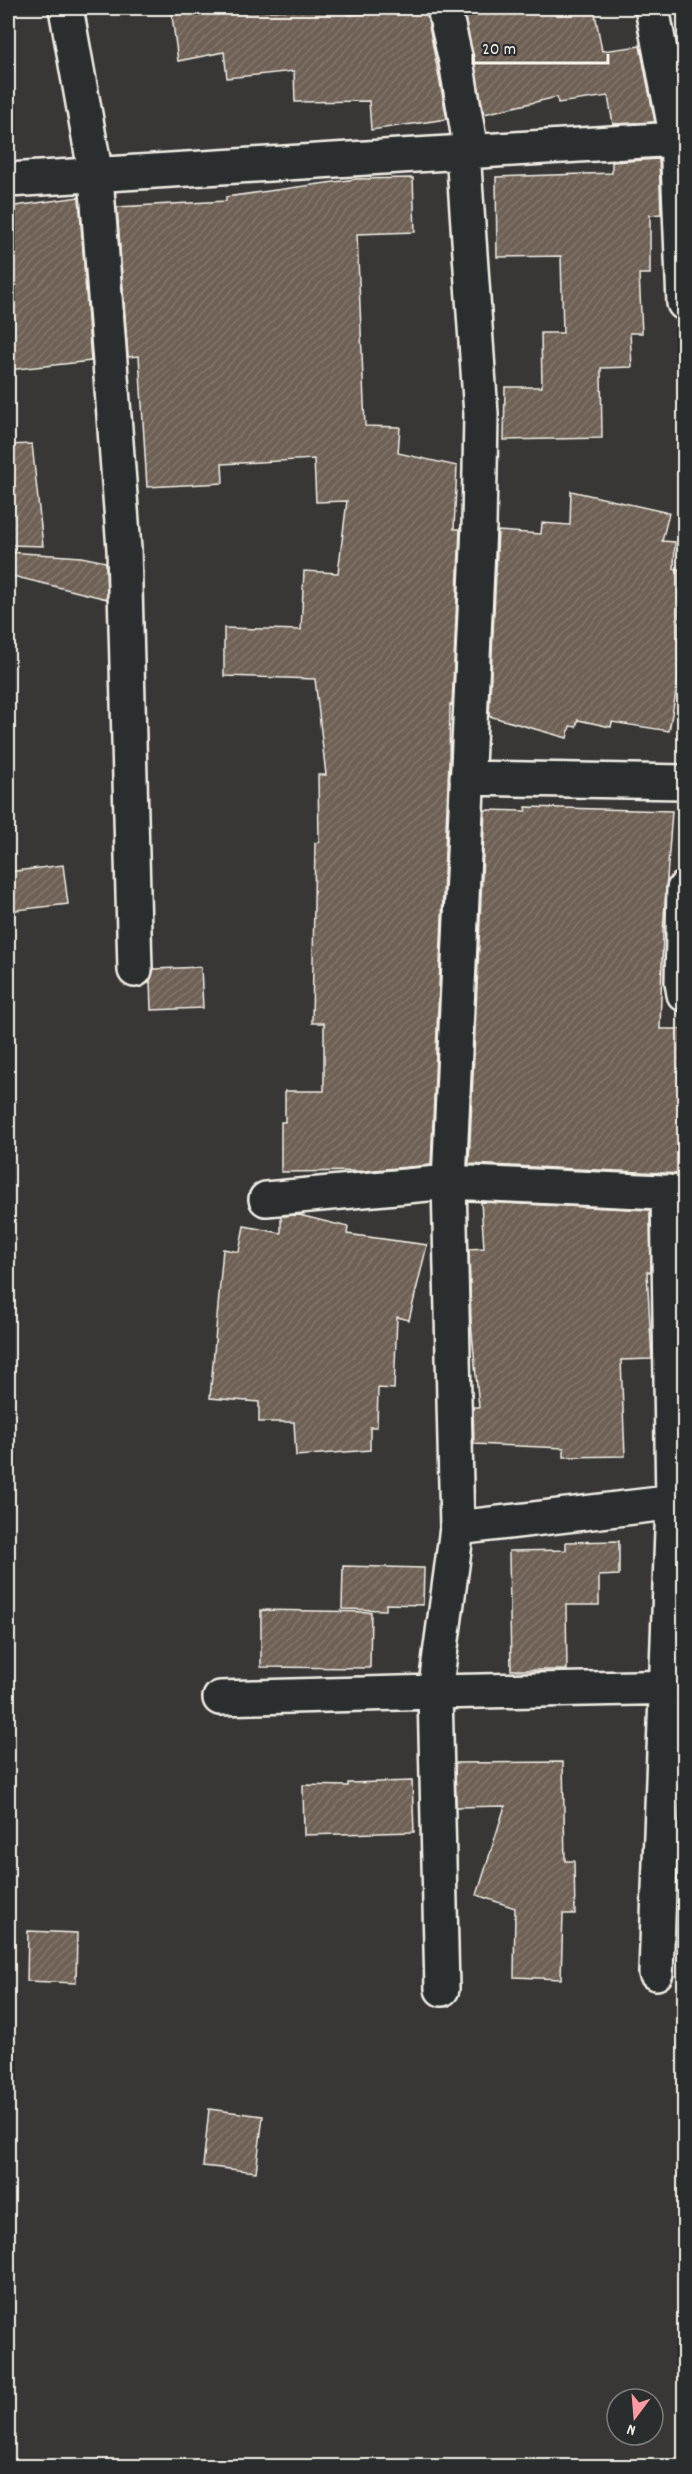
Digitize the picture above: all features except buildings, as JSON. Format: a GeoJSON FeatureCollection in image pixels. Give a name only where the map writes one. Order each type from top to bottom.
{"type":"FeatureCollection","features":[{"type":"Feature","properties":{"kind":"street"},"geometry":{"type":"LineString","coordinates":[[66,8],[96,176],[124,549],[135,970]]}},
{"type":"Feature","properties":{"kind":"street"},"geometry":{"type":"LineString","coordinates":[[442,1989],[435,1692],[457,1528],[449,1182],[479,526],[481,414],[467,152],[444,8]]}},
{"type":"Feature","properties":{"kind":"street"},"geometry":{"type":"LineString","coordinates":[[652,8],[677,139],[684,303]]}},
{"type":"Feature","properties":{"kind":"street"},"geometry":{"type":"LineString","coordinates":[[8,180],[677,139]]}},
{"type":"Feature","properties":{"kind":"street"},"geometry":{"type":"LineString","coordinates":[[467,777],[684,782]]}},
{"type":"Feature","properties":{"kind":"street"},"geometry":{"type":"LineString","coordinates":[[684,889],[682,982],[684,994]]}},
{"type":"Feature","properties":{"kind":"street"},"geometry":{"type":"LineString","coordinates":[[266,1199],[449,1182],[676,1192],[679,1502],[675,1687],[656,1973]]}},
{"type":"Feature","properties":{"kind":"street"},"geometry":{"type":"LineString","coordinates":[[457,1528],[679,1502]]}},
{"type":"Feature","properties":{"kind":"street"},"geometry":{"type":"LineString","coordinates":[[220,1698],[675,1687]]}}]}
